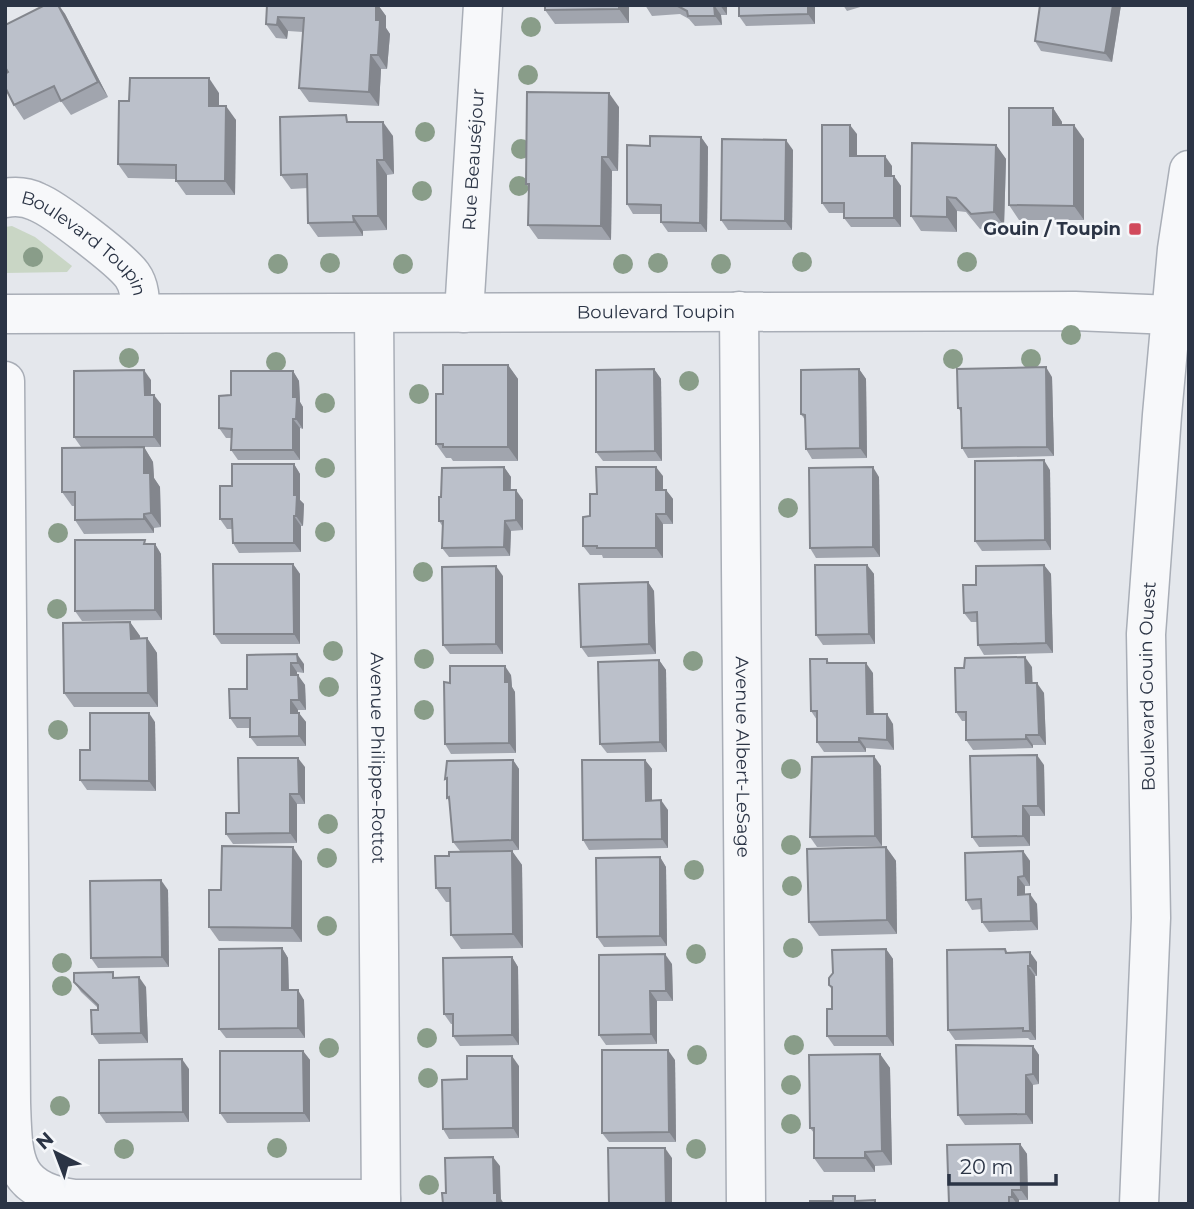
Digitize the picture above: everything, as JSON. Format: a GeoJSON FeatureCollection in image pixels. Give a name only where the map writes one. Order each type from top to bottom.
{"type":"FeatureCollection","features":[{"type":"Feature","properties":{"kind":"street","name":"Rue Beauséjour"},"geometry":{"type":"LineString","coordinates":[[464,313],[483,5]]}},
{"type":"Feature","properties":{"kind":"street","name":"Boulevard Gouin Ouest"},"geometry":{"type":"LineString","coordinates":[[1139,1204],[1152,918],[1146,634],[1162,415],[1183,315],[1177,249],[1189,170]]}},
{"type":"Feature","properties":{"kind":"street","name":"Boulevard Toupin"},"geometry":{"type":"LineString","coordinates":[[5,198],[26,198],[49,207],[126,269],[139,292],[140,312]]}},
{"type":"Feature","properties":{"kind":"street","name":"Avenue Albert-LeSage"},"geometry":{"type":"LineString","coordinates":[[739,311],[746,1204]]}},
{"type":"Feature","properties":{"kind":"street","name":"Boulevard Toupin"},"geometry":{"type":"LineString","coordinates":[[5,314],[1075,311],[1183,315]]}},
{"type":"Feature","properties":{"kind":"street","name":"Avenue Philippe-Rottot"},"geometry":{"type":"LineString","coordinates":[[374,314],[381,1201]]}},
{"type":"Feature","properties":{"kind":"street"},"geometry":{"type":"LineString","coordinates":[[5,381],[11,1103],[15,1157],[21,1173],[40,1190],[55,1197],[75,1199],[381,1201]]}},
{"type":"Feature","properties":{"kind":"green space"},"geometry":{"type":"Polygon","coordinates":[[[12,226],[35,237],[72,266],[67,272],[5,273],[5,227],[12,226]]]}},
{"type":"Feature","properties":{"kind":"building"},"geometry":{"type":"Polygon","coordinates":[[[45,5],[58,5],[98,82],[61,101],[54,86],[14,105],[5,87],[5,74],[8,72],[5,67],[5,25],[45,5]]]}},
{"type":"Feature","properties":{"kind":"building"},"geometry":{"type":"Polygon","coordinates":[[[267,5],[376,5],[376,20],[380,20],[378,55],[371,55],[369,92],[299,88],[304,18],[278,17],[277,25],[266,24],[267,5]]]}},
{"type":"Feature","properties":{"kind":"building"},"geometry":{"type":"Polygon","coordinates":[[[545,5],[619,5],[619,9],[545,10],[545,5]]]}},
{"type":"Feature","properties":{"kind":"building"},"geometry":{"type":"Polygon","coordinates":[[[676,5],[714,5],[715,16],[688,16],[687,11],[676,5]]]}},
{"type":"Feature","properties":{"kind":"building"},"geometry":{"type":"Polygon","coordinates":[[[739,5],[808,5],[808,14],[739,16],[739,5]]]}},
{"type":"Feature","properties":{"kind":"building"},"geometry":{"type":"Polygon","coordinates":[[[1040,5],[1113,5],[1105,53],[1035,41],[1040,5]]]}},
{"type":"Feature","properties":{"kind":"building"},"geometry":{"type":"Polygon","coordinates":[[[130,78],[209,78],[209,106],[226,106],[225,181],[176,181],[176,165],[118,164],[119,101],[129,101],[130,78]]]}},
{"type":"Feature","properties":{"kind":"building"},"geometry":{"type":"Polygon","coordinates":[[[527,92],[609,93],[608,157],[602,157],[601,226],[528,225],[527,92]]]}},
{"type":"Feature","properties":{"kind":"building"},"geometry":{"type":"Polygon","coordinates":[[[1009,108],[1053,108],[1053,125],[1074,125],[1074,206],[1009,205],[1009,108]]]}},
{"type":"Feature","properties":{"kind":"building"},"geometry":{"type":"Polygon","coordinates":[[[346,115],[347,122],[383,122],[384,160],[377,160],[378,216],[353,216],[354,222],[308,223],[307,174],[281,175],[280,117],[346,115]]]}},
{"type":"Feature","properties":{"kind":"building"},"geometry":{"type":"Polygon","coordinates":[[[822,125],[850,125],[850,156],[885,156],[885,176],[894,176],[894,218],[844,218],[844,203],[822,203],[822,125]]]}},
{"type":"Feature","properties":{"kind":"building"},"geometry":{"type":"Polygon","coordinates":[[[650,136],[701,137],[700,223],[661,222],[661,205],[627,204],[627,145],[650,146],[650,136]]]}},
{"type":"Feature","properties":{"kind":"building"},"geometry":{"type":"Polygon","coordinates":[[[722,139],[786,140],[785,221],[721,220],[722,139]]]}},
{"type":"Feature","properties":{"kind":"building"},"geometry":{"type":"Polygon","coordinates":[[[912,143],[996,145],[994,212],[971,214],[956,198],[947,197],[947,217],[911,216],[912,143]]]}},
{"type":"Feature","properties":{"kind":"building"},"geometry":{"type":"Polygon","coordinates":[[[443,365],[508,365],[508,447],[443,447],[443,444],[436,444],[436,394],[443,394],[443,365]]]}},
{"type":"Feature","properties":{"kind":"building"},"geometry":{"type":"Polygon","coordinates":[[[1046,367],[1047,447],[962,448],[957,369],[1046,367]]]}},
{"type":"Feature","properties":{"kind":"building"},"geometry":{"type":"Polygon","coordinates":[[[654,369],[655,451],[596,452],[596,370],[654,369]]]}},
{"type":"Feature","properties":{"kind":"building"},"geometry":{"type":"Polygon","coordinates":[[[859,369],[860,448],[806,449],[805,415],[801,414],[801,370],[859,369]]]}},
{"type":"Feature","properties":{"kind":"building"},"geometry":{"type":"Polygon","coordinates":[[[144,370],[145,395],[154,395],[154,437],[74,437],[74,371],[144,370]]]}},
{"type":"Feature","properties":{"kind":"building"},"geometry":{"type":"Polygon","coordinates":[[[231,371],[293,371],[293,397],[297,397],[296,419],[293,419],[293,450],[231,450],[232,429],[219,428],[219,396],[231,395],[231,371]]]}},
{"type":"Feature","properties":{"kind":"building"},"geometry":{"type":"Polygon","coordinates":[[[144,447],[144,473],[150,473],[151,513],[144,514],[144,519],[75,520],[75,492],[62,492],[62,448],[144,447]]]}},
{"type":"Feature","properties":{"kind":"building"},"geometry":{"type":"Polygon","coordinates":[[[1044,460],[1045,540],[975,541],[975,461],[1044,460]]]}},
{"type":"Feature","properties":{"kind":"building"},"geometry":{"type":"Polygon","coordinates":[[[232,464],[294,464],[294,495],[297,495],[294,543],[233,543],[232,519],[220,519],[220,486],[232,486],[232,464]]]}},
{"type":"Feature","properties":{"kind":"building"},"geometry":{"type":"Polygon","coordinates":[[[504,467],[504,490],[516,490],[516,520],[505,521],[504,547],[442,548],[443,521],[439,521],[439,497],[442,468],[504,467]]]}},
{"type":"Feature","properties":{"kind":"building"},"geometry":{"type":"Polygon","coordinates":[[[596,467],[656,467],[656,490],[666,490],[666,514],[656,514],[656,548],[583,546],[583,517],[590,516],[590,494],[597,494],[596,467]]]}},
{"type":"Feature","properties":{"kind":"building"},"geometry":{"type":"Polygon","coordinates":[[[873,467],[873,547],[810,548],[809,468],[873,467]]]}},
{"type":"Feature","properties":{"kind":"building"},"geometry":{"type":"Polygon","coordinates":[[[75,540],[145,540],[144,544],[155,544],[155,610],[75,611],[75,540]]]}},
{"type":"Feature","properties":{"kind":"building"},"geometry":{"type":"Polygon","coordinates":[[[213,564],[293,564],[294,634],[214,634],[213,564]]]}},
{"type":"Feature","properties":{"kind":"building"},"geometry":{"type":"Polygon","coordinates":[[[815,565],[867,565],[869,634],[816,635],[815,565]]]}},
{"type":"Feature","properties":{"kind":"building"},"geometry":{"type":"Polygon","coordinates":[[[1044,565],[1046,643],[978,645],[977,612],[964,613],[963,585],[976,585],[976,566],[1044,565]]]}},
{"type":"Feature","properties":{"kind":"building"},"geometry":{"type":"Polygon","coordinates":[[[496,566],[496,644],[443,645],[442,567],[496,566]]]}},
{"type":"Feature","properties":{"kind":"building"},"geometry":{"type":"Polygon","coordinates":[[[648,582],[649,644],[581,647],[579,584],[648,582]]]}},
{"type":"Feature","properties":{"kind":"building"},"geometry":{"type":"Polygon","coordinates":[[[130,622],[131,639],[147,638],[148,693],[64,693],[63,623],[130,622]]]}},
{"type":"Feature","properties":{"kind":"building"},"geometry":{"type":"Polygon","coordinates":[[[297,654],[298,663],[291,663],[291,675],[298,675],[299,700],[291,700],[291,713],[299,713],[299,736],[250,737],[250,718],[230,718],[229,689],[247,689],[247,655],[297,654]]]}},
{"type":"Feature","properties":{"kind":"building"},"geometry":{"type":"Polygon","coordinates":[[[1025,657],[1026,683],[1037,683],[1039,735],[1026,735],[1026,739],[966,740],[966,712],[956,712],[955,668],[964,668],[965,658],[1025,657]]]}},
{"type":"Feature","properties":{"kind":"building"},"geometry":{"type":"Polygon","coordinates":[[[810,659],[827,659],[827,663],[866,663],[867,714],[887,714],[887,740],[859,738],[859,742],[817,742],[817,711],[811,711],[810,659]]]}},
{"type":"Feature","properties":{"kind":"building"},"geometry":{"type":"Polygon","coordinates":[[[659,660],[660,742],[600,744],[598,662],[659,660]]]}},
{"type":"Feature","properties":{"kind":"building"},"geometry":{"type":"Polygon","coordinates":[[[450,666],[505,666],[505,682],[509,682],[509,743],[445,744],[444,682],[450,683],[450,666]]]}},
{"type":"Feature","properties":{"kind":"building"},"geometry":{"type":"Polygon","coordinates":[[[90,713],[149,713],[149,781],[80,780],[80,750],[90,750],[90,713]]]}},
{"type":"Feature","properties":{"kind":"building"},"geometry":{"type":"Polygon","coordinates":[[[1037,755],[1038,806],[1023,806],[1023,836],[972,837],[970,756],[1037,755]]]}},
{"type":"Feature","properties":{"kind":"building"},"geometry":{"type":"Polygon","coordinates":[[[874,756],[875,836],[810,837],[812,757],[874,756]]]}},
{"type":"Feature","properties":{"kind":"building"},"geometry":{"type":"Polygon","coordinates":[[[238,758],[298,758],[299,794],[290,794],[290,833],[226,834],[226,813],[239,813],[238,758]]]}},
{"type":"Feature","properties":{"kind":"building"},"geometry":{"type":"Polygon","coordinates":[[[513,760],[512,840],[453,842],[447,778],[445,779],[447,761],[513,760]]]}},
{"type":"Feature","properties":{"kind":"building"},"geometry":{"type":"Polygon","coordinates":[[[582,760],[645,760],[646,801],[661,800],[662,839],[583,840],[582,760]]]}},
{"type":"Feature","properties":{"kind":"building"},"geometry":{"type":"Polygon","coordinates":[[[222,846],[293,847],[292,928],[209,927],[209,890],[221,890],[222,846]]]}},
{"type":"Feature","properties":{"kind":"building"},"geometry":{"type":"Polygon","coordinates":[[[886,847],[887,920],[809,922],[807,849],[886,847]]]}},
{"type":"Feature","properties":{"kind":"building"},"geometry":{"type":"Polygon","coordinates":[[[512,851],[513,934],[451,935],[450,888],[436,888],[435,856],[449,856],[449,852],[512,851]]]}},
{"type":"Feature","properties":{"kind":"building"},"geometry":{"type":"Polygon","coordinates":[[[1023,851],[1024,876],[1018,877],[1018,895],[1030,894],[1031,921],[982,922],[981,899],[966,900],[965,853],[1023,851]]]}},
{"type":"Feature","properties":{"kind":"building"},"geometry":{"type":"Polygon","coordinates":[[[660,857],[660,936],[597,937],[596,858],[660,857]]]}},
{"type":"Feature","properties":{"kind":"building"},"geometry":{"type":"Polygon","coordinates":[[[161,880],[162,957],[91,958],[90,881],[161,880]]]}},
{"type":"Feature","properties":{"kind":"building"},"geometry":{"type":"Polygon","coordinates":[[[282,948],[282,990],[298,990],[298,1028],[219,1029],[219,949],[282,948]]]}},
{"type":"Feature","properties":{"kind":"building"},"geometry":{"type":"Polygon","coordinates":[[[886,949],[887,1036],[827,1036],[827,1009],[832,1009],[832,987],[829,985],[829,978],[833,973],[832,950],[886,949]]]}},
{"type":"Feature","properties":{"kind":"building"},"geometry":{"type":"Polygon","coordinates":[[[1005,949],[1006,953],[1030,952],[1030,1031],[1023,1031],[1023,1028],[948,1030],[947,950],[1005,949]]]}},
{"type":"Feature","properties":{"kind":"building"},"geometry":{"type":"Polygon","coordinates":[[[665,954],[666,991],[650,991],[651,1034],[599,1035],[599,955],[665,954]]]}},
{"type":"Feature","properties":{"kind":"building"},"geometry":{"type":"Polygon","coordinates":[[[512,957],[512,1035],[453,1036],[453,1014],[444,1014],[443,958],[512,957]]]}},
{"type":"Feature","properties":{"kind":"building"},"geometry":{"type":"Polygon","coordinates":[[[113,972],[113,978],[139,977],[141,1033],[92,1034],[91,1010],[98,1010],[98,1005],[74,982],[74,973],[113,972]]]}},
{"type":"Feature","properties":{"kind":"building"},"geometry":{"type":"Polygon","coordinates":[[[956,1045],[1033,1046],[1033,1074],[1026,1075],[1026,1114],[958,1115],[956,1045]]]}},
{"type":"Feature","properties":{"kind":"building"},"geometry":{"type":"Polygon","coordinates":[[[602,1050],[668,1050],[669,1132],[602,1133],[602,1050]]]}},
{"type":"Feature","properties":{"kind":"building"},"geometry":{"type":"Polygon","coordinates":[[[220,1051],[303,1051],[304,1113],[220,1113],[220,1051]]]}},
{"type":"Feature","properties":{"kind":"building"},"geometry":{"type":"Polygon","coordinates":[[[880,1054],[882,1151],[865,1152],[865,1158],[814,1158],[814,1128],[810,1128],[809,1055],[880,1054]]]}},
{"type":"Feature","properties":{"kind":"building"},"geometry":{"type":"Polygon","coordinates":[[[467,1056],[512,1056],[513,1128],[443,1129],[442,1080],[467,1079],[467,1056]]]}},
{"type":"Feature","properties":{"kind":"building"},"geometry":{"type":"Polygon","coordinates":[[[182,1059],[183,1112],[99,1113],[99,1060],[182,1059]]]}},
{"type":"Feature","properties":{"kind":"building"},"geometry":{"type":"Polygon","coordinates":[[[1020,1144],[1021,1190],[1012,1190],[1009,1204],[949,1204],[947,1145],[1020,1144]]]}},
{"type":"Feature","properties":{"kind":"building"},"geometry":{"type":"Polygon","coordinates":[[[608,1148],[665,1148],[666,1204],[609,1204],[608,1148]]]}},
{"type":"Feature","properties":{"kind":"building"},"geometry":{"type":"Polygon","coordinates":[[[493,1157],[497,1204],[443,1204],[442,1193],[446,1193],[445,1158],[493,1157]]]}},
{"type":"Feature","properties":{"kind":"building"},"geometry":{"type":"Polygon","coordinates":[[[833,1196],[855,1196],[855,1201],[875,1200],[875,1204],[810,1204],[810,1201],[833,1201],[833,1196]]]}},
{"type":"Feature","properties":{"kind":"place","name":"Gouin / Toupin"},"geometry":{"type":"Point","coordinates":[1135,229]}}]}
